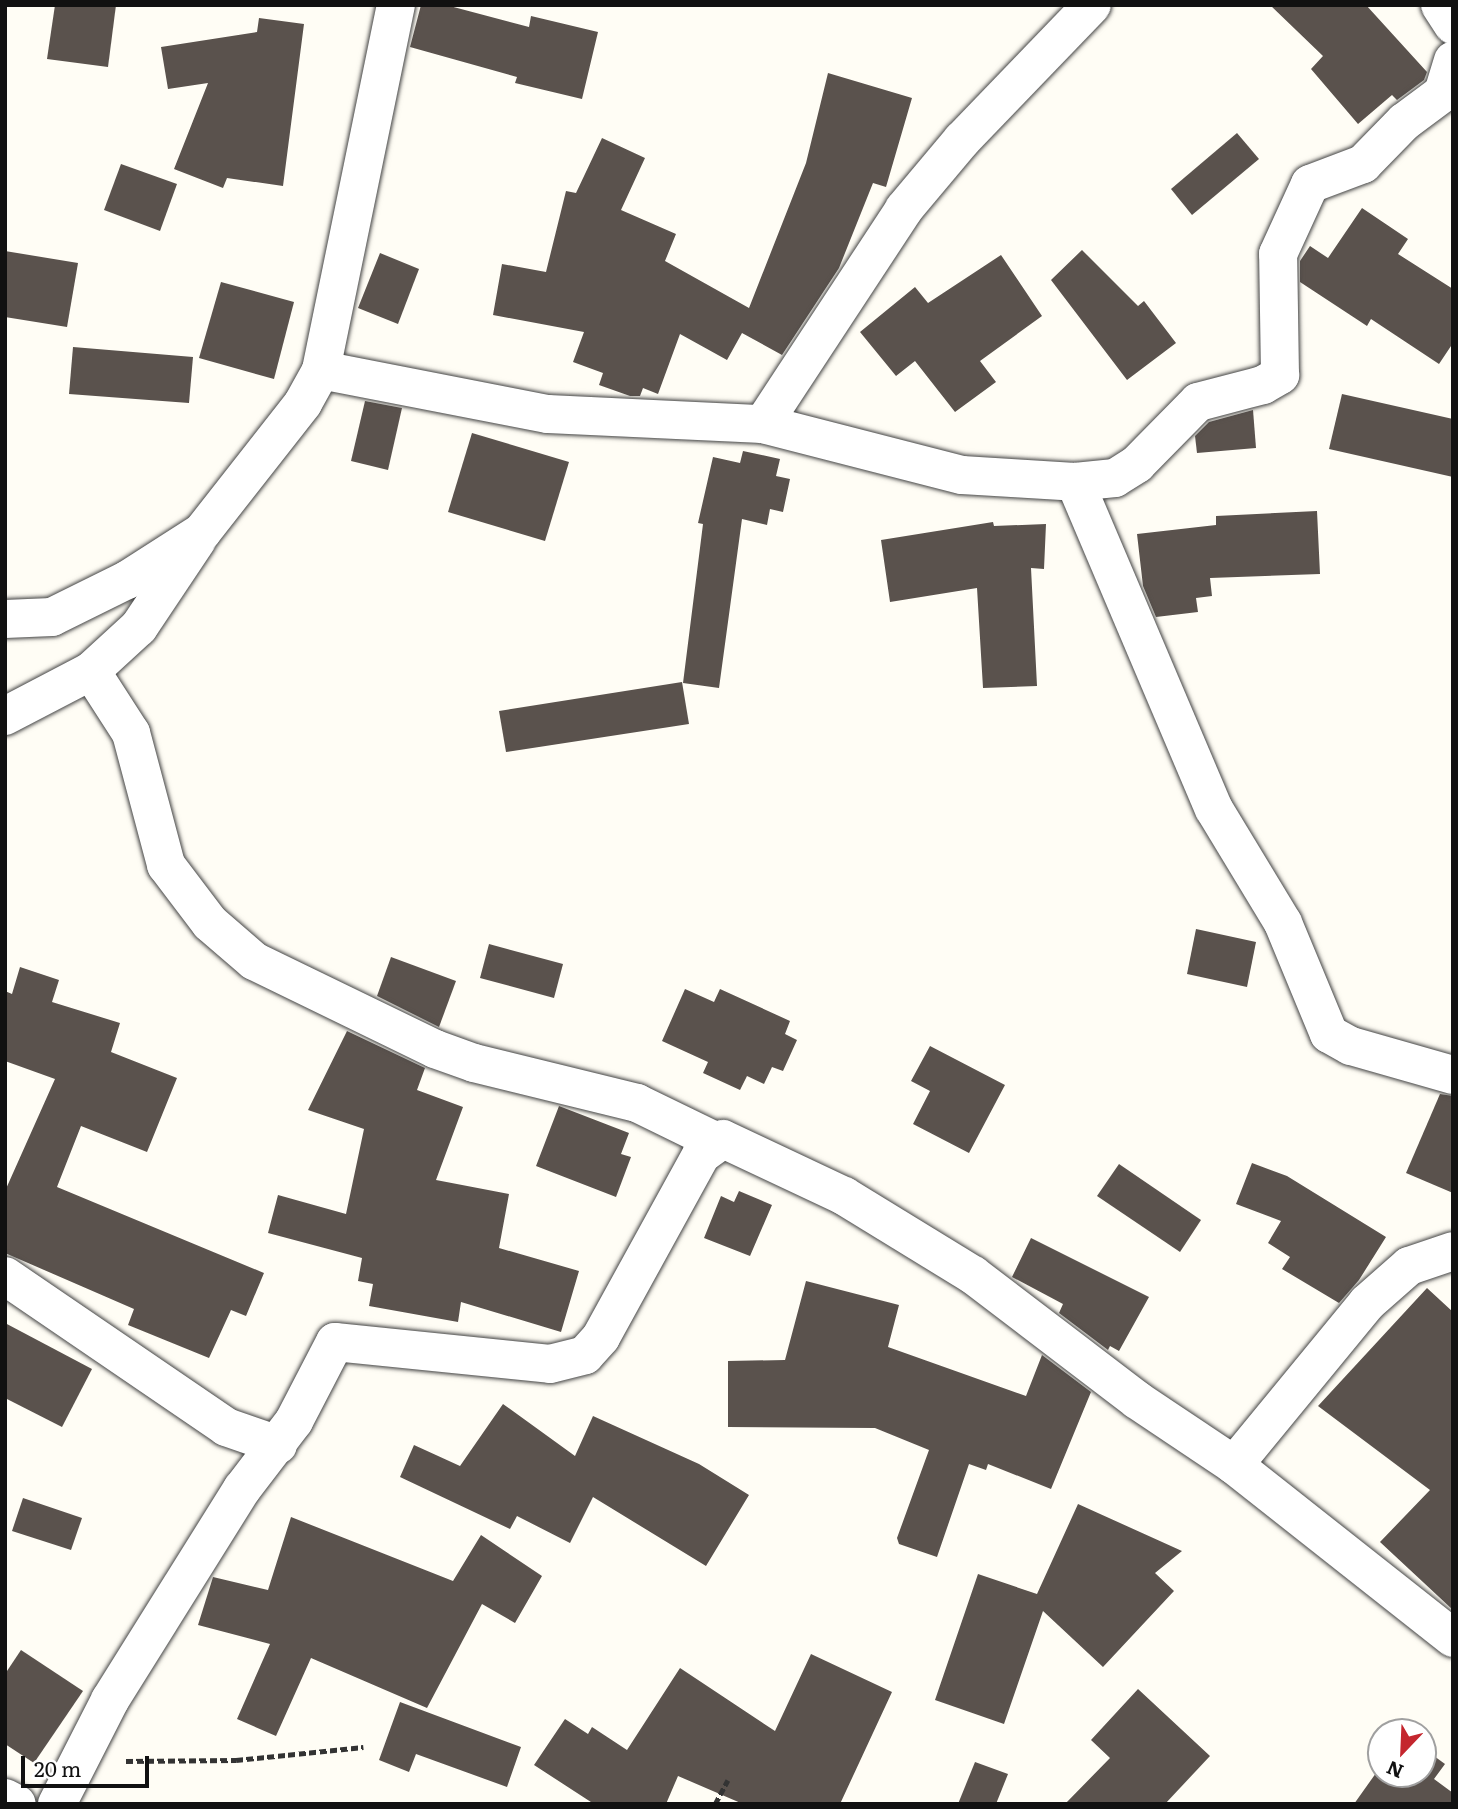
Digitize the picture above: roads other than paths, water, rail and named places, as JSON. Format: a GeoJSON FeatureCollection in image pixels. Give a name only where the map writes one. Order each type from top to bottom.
{"type":"FeatureCollection","features":[{"type":"Feature","properties":{"kind":"street"},"geometry":{"type":"LineString","coordinates":[[5,716],[91,671],[139,627],[202,532],[303,403],[321,370],[396,5]]}},
{"type":"Feature","properties":{"kind":"street"},"geometry":{"type":"LineString","coordinates":[[763,424],[904,209],[962,140],[1092,5]]}},
{"type":"Feature","properties":{"kind":"street"},"geometry":{"type":"LineString","coordinates":[[1440,5],[1453,25]]}},
{"type":"Feature","properties":{"kind":"street"},"geometry":{"type":"LineString","coordinates":[[321,370],[548,414],[763,424],[896,456],[932,470],[1075,482],[1115,478],[1137,464],[1198,402],[1263,385],[1280,375],[1278,254],[1310,184],[1363,164],[1404,122],[1443,93],[1453,61]]}},
{"type":"Feature","properties":{"kind":"street"},"geometry":{"type":"LineString","coordinates":[[1075,482],[1214,809],[1283,923],[1329,1034],[1351,1046],[1453,1075]]}},
{"type":"Feature","properties":{"kind":"street"},"geometry":{"type":"LineString","coordinates":[[5,619],[52,617],[127,580],[202,532]]}},
{"type":"Feature","properties":{"kind":"street"},"geometry":{"type":"LineString","coordinates":[[91,671],[131,733],[166,865],[210,923],[254,961],[435,1049],[474,1063],[637,1103],[715,1141],[730,1141],[844,1196],[973,1275],[1137,1401],[1234,1465],[1450,1632]]}},
{"type":"Feature","properties":{"kind":"street"},"geometry":{"type":"LineString","coordinates":[[57,1804],[110,1700],[242,1489],[278,1445],[335,1342],[550,1364],[585,1355],[601,1337],[701,1155],[715,1141]]}},
{"type":"Feature","properties":{"kind":"street"},"geometry":{"type":"LineString","coordinates":[[1234,1465],[1367,1303],[1409,1266],[1453,1251]]}},
{"type":"Feature","properties":{"kind":"street"},"geometry":{"type":"LineString","coordinates":[[5,1276],[226,1427],[278,1445]]}},
{"type":"Feature","properties":{"kind":"street"},"geometry":{"type":"LineString","coordinates":[[5,1798],[17,1804]]}}]}
